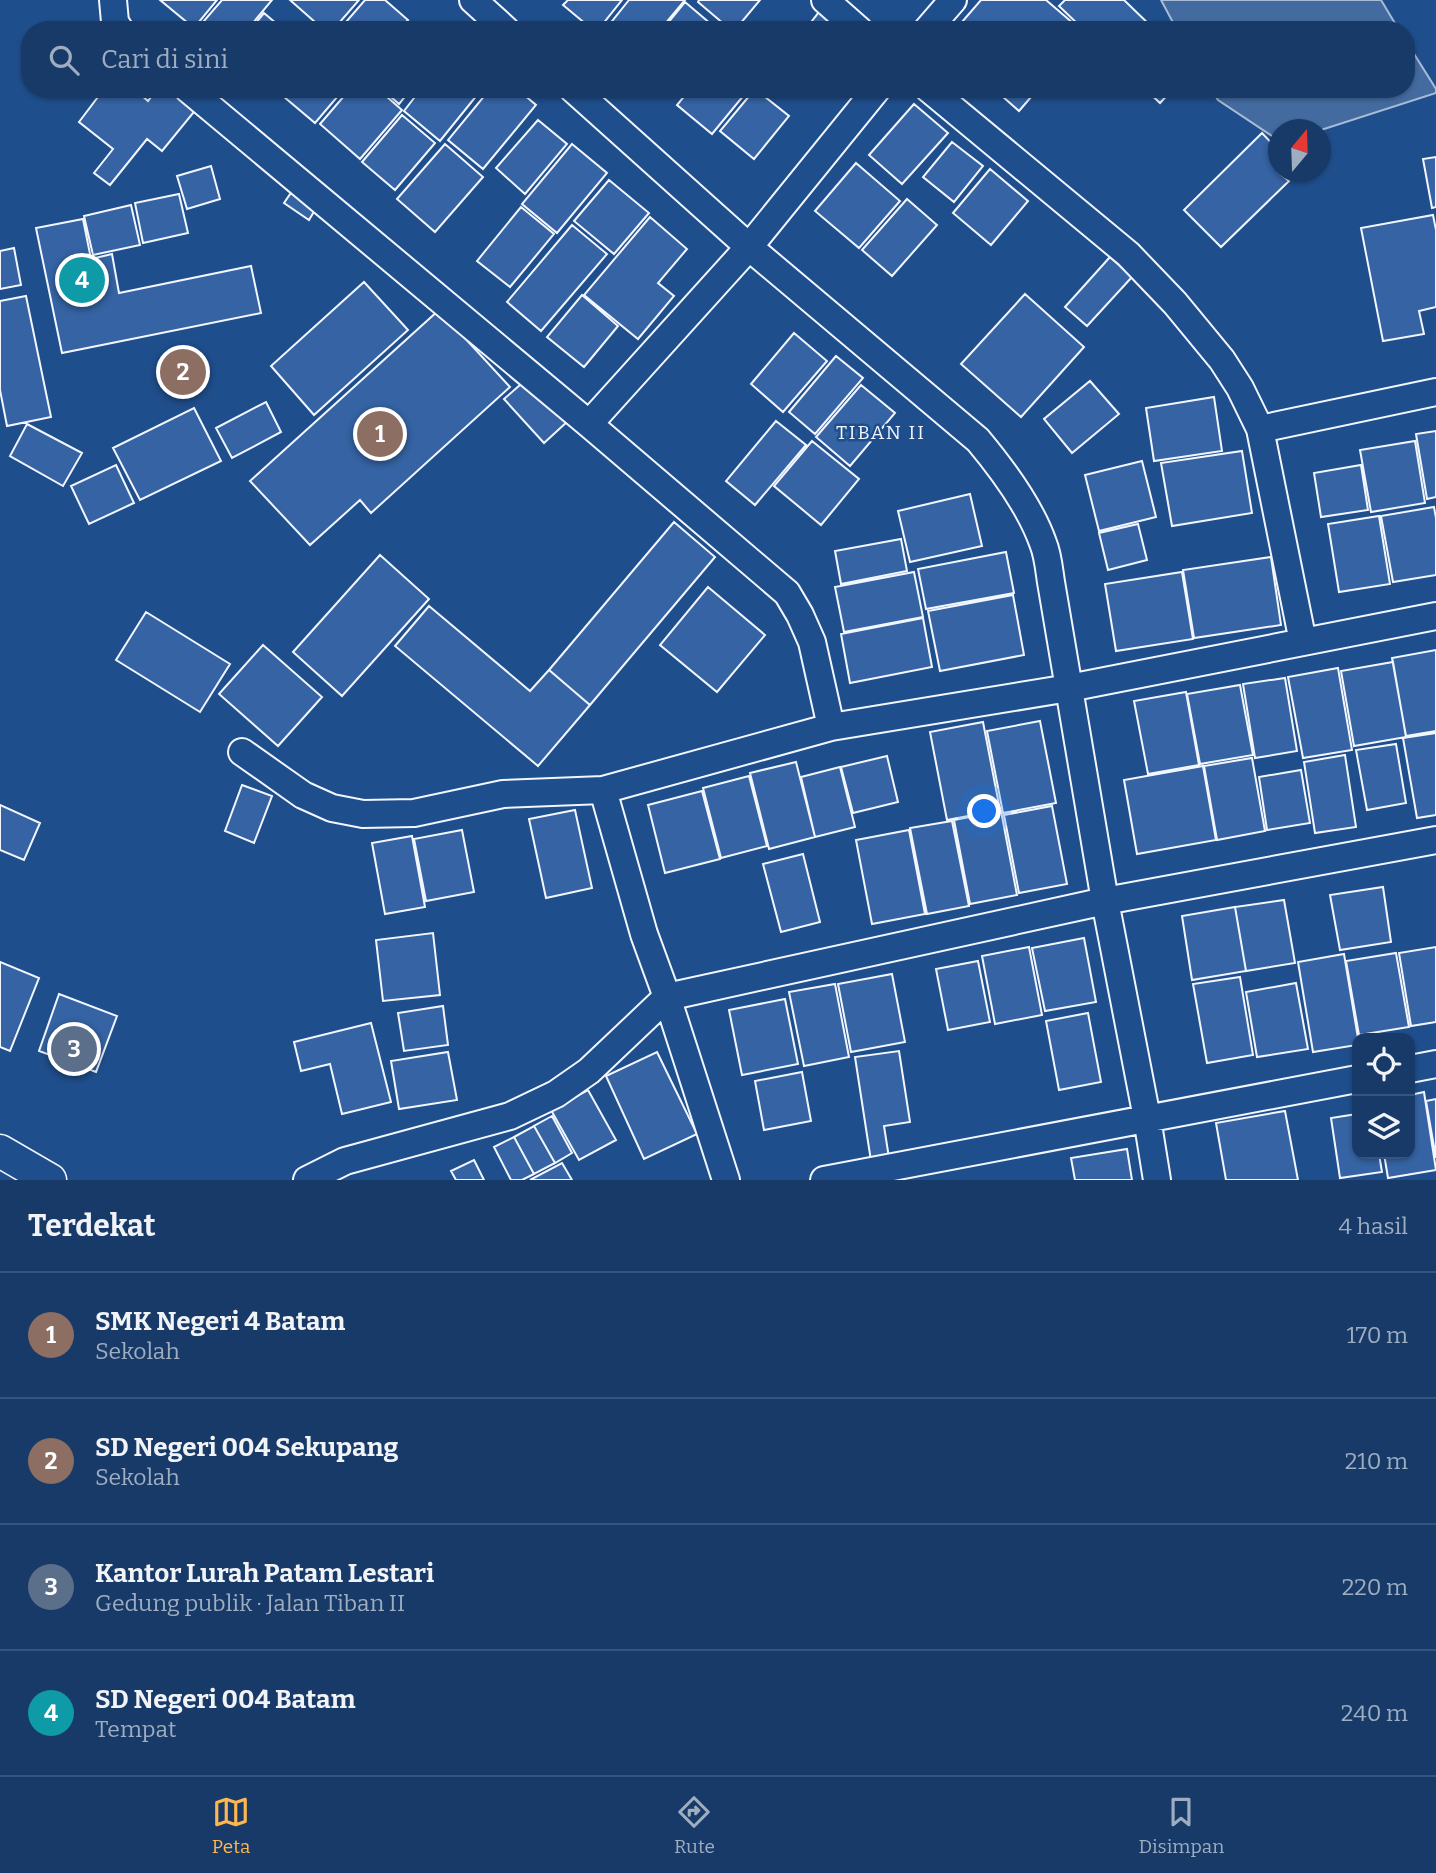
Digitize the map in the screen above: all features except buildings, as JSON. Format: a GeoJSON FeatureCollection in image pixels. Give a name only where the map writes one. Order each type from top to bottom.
{"type":"FeatureCollection","features":[{"type":"Feature","properties":{"kind":"street"},"geometry":{"type":"LineString","coordinates":[[113,0],[115,21]]}},
{"type":"Feature","properties":{"kind":"street"},"geometry":{"type":"LineString","coordinates":[[473,0],[496,21]]}},
{"type":"Feature","properties":{"kind":"street"},"geometry":{"type":"LineString","coordinates":[[825,0],[849,21]]}},
{"type":"Feature","properties":{"kind":"street"},"geometry":{"type":"LineString","coordinates":[[935,21],[953,0]]}},
{"type":"Feature","properties":{"kind":"street"},"geometry":{"type":"LineString","coordinates":[[199,98],[787,593],[812,642],[831,727]]}},
{"type":"Feature","properties":{"kind":"street"},"geometry":{"type":"LineString","coordinates":[[583,98],[749,247],[978,440],[1002,469],[1032,518],[1044,544],[1105,901],[1157,1180]]}},
{"type":"Feature","properties":{"kind":"street"},"geometry":{"type":"LineString","coordinates":[[589,424],[749,247],[870,98]]}},
{"type":"Feature","properties":{"kind":"street"},"geometry":{"type":"LineString","coordinates":[[940,98],[1137,264],[1175,303],[1222,360],[1240,387],[1260,429],[1303,642]]}},
{"type":"Feature","properties":{"kind":"street"},"geometry":{"type":"LineString","coordinates":[[1260,429],[1436,392]]}},
{"type":"Feature","properties":{"kind":"street"},"geometry":{"type":"LineString","coordinates":[[242,752],[303,795],[332,808],[363,814],[414,813],[503,794],[603,790],[831,727],[1069,688],[1436,616]]}},
{"type":"Feature","properties":{"kind":"street"},"geometry":{"type":"LineString","coordinates":[[603,790],[644,933],[726,1180]]}},
{"type":"Feature","properties":{"kind":"street"},"geometry":{"type":"LineString","coordinates":[[307,1180],[345,1161],[510,1116],[556,1094],[589,1071],[667,997],[1105,901],[1436,839]]}},
{"type":"Feature","properties":{"kind":"street"},"geometry":{"type":"LineString","coordinates":[[1415,1068],[1436,1064]]}},
{"type":"Feature","properties":{"kind":"street"},"geometry":{"type":"LineString","coordinates":[[824,1180],[1352,1080]]}},
{"type":"Feature","properties":{"kind":"street"},"geometry":{"type":"LineString","coordinates":[[0,1151],[50,1180]]}},
{"type":"Feature","properties":{"kind":"water"},"geometry":{"type":"Polygon","coordinates":[[[1161,0],[1381,0],[1394,21],[1172,21],[1161,0]]]}},
{"type":"Feature","properties":{"kind":"water"},"geometry":{"type":"Polygon","coordinates":[[[1415,55],[1436,89],[1436,93],[1331,127],[1331,119],[1268,119],[1268,133],[1217,98],[1415,98],[1415,55]]]}},
{"type":"Feature","properties":{"kind":"place","name":"SD Negeri 004 Batam"},"geometry":{"type":"Point","coordinates":[82,280]}},
{"type":"Feature","properties":{"kind":"place","name":"SD Negeri 004 Sekupang"},"geometry":{"type":"Point","coordinates":[183,372]}},
{"type":"Feature","properties":{"kind":"place","name":"SMK Negeri 4 Batam"},"geometry":{"type":"Point","coordinates":[380,434]}},
{"type":"Feature","properties":{"kind":"place","name":"Kantor Lurah Patam Lestari"},"geometry":{"type":"Point","coordinates":[74,1049]}},
{"type":"Feature","properties":{"kind":"district","name":"TIBAN II"},"geometry":{"type":"Point","coordinates":[881,432]}}]}
